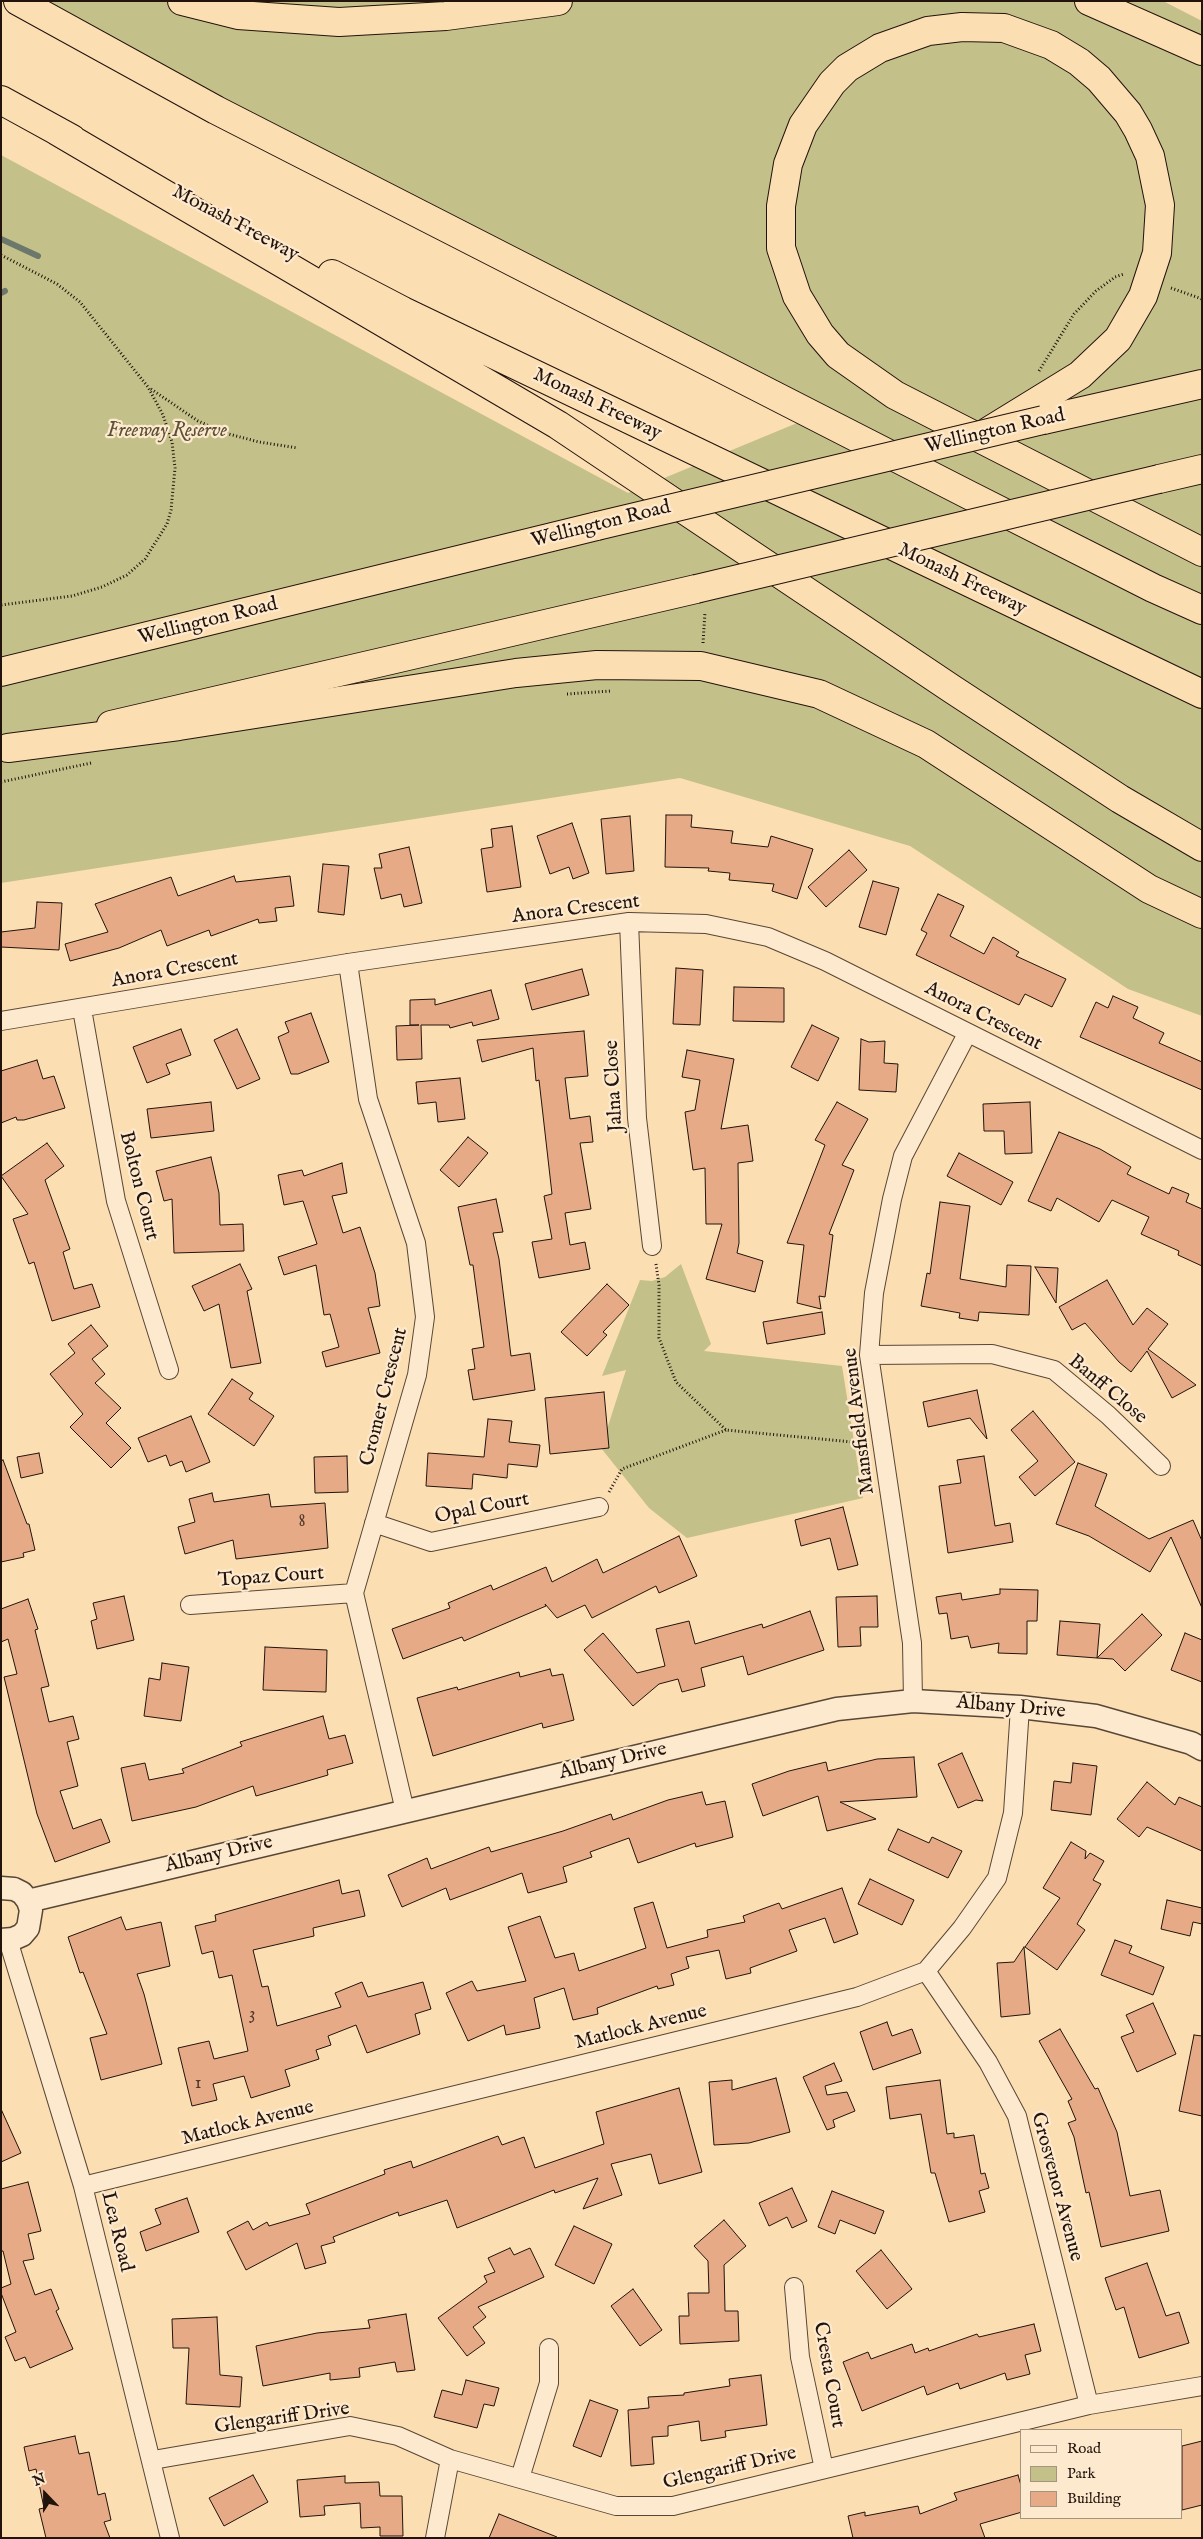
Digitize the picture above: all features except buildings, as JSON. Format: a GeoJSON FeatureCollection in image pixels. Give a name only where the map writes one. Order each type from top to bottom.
{"type":"FeatureCollection","features":[{"type":"Feature","properties":{"kind":"highway"},"geometry":{"type":"LineString","coordinates":[[18,1],[216,110],[969,495],[1153,588],[1202,610]]}},
{"type":"Feature","properties":{"kind":"highway"},"geometry":{"type":"LineString","coordinates":[[182,1],[238,15],[340,22],[446,16],[558,1]]}},
{"type":"Feature","properties":{"kind":"highway"},"geometry":{"type":"LineString","coordinates":[[1089,1],[1202,51]]}},
{"type":"Feature","properties":{"kind":"highway"},"geometry":{"type":"LineString","coordinates":[[1033,415],[1080,376],[1118,339],[1136,311],[1157,253],[1160,206],[1150,156],[1128,113],[1099,79],[1079,62],[1051,45],[1004,28],[962,27],[928,31],[880,48],[847,68],[820,98],[803,125],[788,164],[781,206],[782,248],[800,302],[820,334],[838,355],[894,396],[1202,552]]}},
{"type":"Feature","properties":{"kind":"highway","name":"Monash Freeway"},"geometry":{"type":"LineString","coordinates":[[1,100],[412,316],[1202,694]]}},
{"type":"Feature","properties":{"kind":"highway"},"geometry":{"type":"LineString","coordinates":[[57,131],[383,325],[558,425],[952,689],[1120,799],[1202,847]]}},
{"type":"Feature","properties":{"kind":"highway","name":"Wellington Road"},"geometry":{"type":"LineString","coordinates":[[1,672],[596,526],[983,434],[1033,415],[1202,384]]}},
{"type":"Feature","properties":{"kind":"highway"},"geometry":{"type":"LineString","coordinates":[[5,749],[696,589],[1202,469]]}},
{"type":"Feature","properties":{"kind":"highway"},"geometry":{"type":"LineString","coordinates":[[5,749],[179,726],[516,673],[607,665],[701,666],[819,694],[926,744],[1149,889],[1202,914]]}},
{"type":"Feature","properties":{"kind":"street","name":"Anora Crescent"},"geometry":{"type":"LineString","coordinates":[[1,1021],[82,1009],[348,963],[628,922],[706,924],[768,937],[825,960],[967,1034],[1202,1150]]}},
{"type":"Feature","properties":{"kind":"street","name":"Jalna Close"},"geometry":{"type":"LineString","coordinates":[[628,922],[637,1118],[652,1246]]}},
{"type":"Feature","properties":{"kind":"street","name":"Cromer Crescent"},"geometry":{"type":"LineString","coordinates":[[348,963],[368,1099],[416,1243],[426,1317],[417,1375],[354,1593],[405,1811]]}},
{"type":"Feature","properties":{"kind":"street","name":"Bolton Court"},"geometry":{"type":"LineString","coordinates":[[82,1009],[116,1201],[170,1370]]}},
{"type":"Feature","properties":{"kind":"street","name":"Mansfield Avenue"},"geometry":{"type":"LineString","coordinates":[[912,1701],[912,1643],[869,1355],[874,1293],[892,1199],[903,1156],[967,1034]]}},
{"type":"Feature","properties":{"kind":"street","name":"Banff Close"},"geometry":{"type":"LineString","coordinates":[[869,1355],[992,1354],[1054,1370],[1108,1415],[1161,1466]]}},
{"type":"Feature","properties":{"kind":"street","name":"Opal Court"},"geometry":{"type":"LineString","coordinates":[[374,1523],[431,1542],[599,1507]]}},
{"type":"Feature","properties":{"kind":"street","name":"Topaz Court"},"geometry":{"type":"LineString","coordinates":[[190,1605],[354,1593]]}},
{"type":"Feature","properties":{"kind":"street","name":"Albany Drive"},"geometry":{"type":"LineString","coordinates":[[28,1901],[837,1709],[912,1701],[1020,1707],[1096,1716],[1191,1743],[1202,1748]]}},
{"type":"Feature","properties":{"kind":"street","name":"Matlock Avenue"},"geometry":{"type":"LineString","coordinates":[[83,2186],[857,1997],[926,1971],[962,1928],[997,1878],[1013,1813],[1020,1707]]}},
{"type":"Feature","properties":{"kind":"street"},"geometry":{"type":"LineString","coordinates":[[2,1883],[22,1893],[32,1910],[28,1928],[22,1935],[5,1940]]}},
{"type":"Feature","properties":{"kind":"street","name":"Lea Road"},"geometry":{"type":"LineString","coordinates":[[5,1940],[83,2186],[153,2460],[170,2538]]}},
{"type":"Feature","properties":{"kind":"street","name":"Grosvenor Avenue"},"geometry":{"type":"LineString","coordinates":[[926,1971],[988,2062],[1017,2116],[1089,2404]]}},
{"type":"Feature","properties":{"kind":"street","name":"Cresta Court"},"geometry":{"type":"LineString","coordinates":[[794,2288],[800,2357],[824,2469]]}},
{"type":"Feature","properties":{"kind":"street"},"geometry":{"type":"LineString","coordinates":[[520,2478],[548,2384],[549,2348]]}},
{"type":"Feature","properties":{"kind":"street","name":"Glengariff Drive"},"geometry":{"type":"LineString","coordinates":[[153,2460],[350,2426],[398,2436],[450,2459],[616,2506],[673,2506],[1089,2404],[1202,2386]]}},
{"type":"Feature","properties":{"kind":"street"},"geometry":{"type":"LineString","coordinates":[[435,2538],[450,2459]]}},
{"type":"Feature","properties":{"kind":"path"},"geometry":{"type":"LineString","coordinates":[[1,255],[57,284],[80,302],[148,387],[163,415],[172,442],[175,468],[172,510],[156,544],[145,559],[127,575],[102,587],[46,601],[1,605]]}},
{"type":"Feature","properties":{"kind":"path"},"geometry":{"type":"LineString","coordinates":[[1038,373],[1074,314],[1096,291],[1115,277],[1124,274]]}},
{"type":"Feature","properties":{"kind":"path"},"geometry":{"type":"LineString","coordinates":[[1163,285],[1202,299]]}},
{"type":"Feature","properties":{"kind":"path"},"geometry":{"type":"LineString","coordinates":[[148,387],[198,421],[225,433],[259,442],[298,448]]}},
{"type":"Feature","properties":{"kind":"path"},"geometry":{"type":"LineString","coordinates":[[652,1246],[659,1285],[659,1338],[676,1382],[726,1430]]}},
{"type":"Feature","properties":{"kind":"path"},"geometry":{"type":"LineString","coordinates":[[599,1507],[622,1468],[726,1430],[882,1445]]}},
{"type":"Feature","properties":{"kind":"green space","name":"Freeway Reserve"},"geometry":{"type":"Polygon","coordinates":[[[18,1],[1163,1],[1202,21],[1202,1016],[1128,989],[910,846],[680,778],[1,883],[1,155],[628,493],[814,416],[18,1]]]}},
{"type":"Feature","properties":{"kind":"green space"},"geometry":{"type":"Polygon","coordinates":[[[681,1264],[711,1344],[704,1351],[842,1366],[863,1498],[687,1538],[649,1508],[601,1448],[626,1370],[602,1376],[640,1280],[652,1281],[665,1277],[681,1264]]]}},
{"type":"Feature","properties":{"kind":"waterway"},"geometry":{"type":"LineString","coordinates":[[1,239],[38,256]]}},
{"type":"Feature","properties":{"kind":"waterway"},"geometry":{"type":"LineString","coordinates":[[1,293],[5,291]]}}]}
